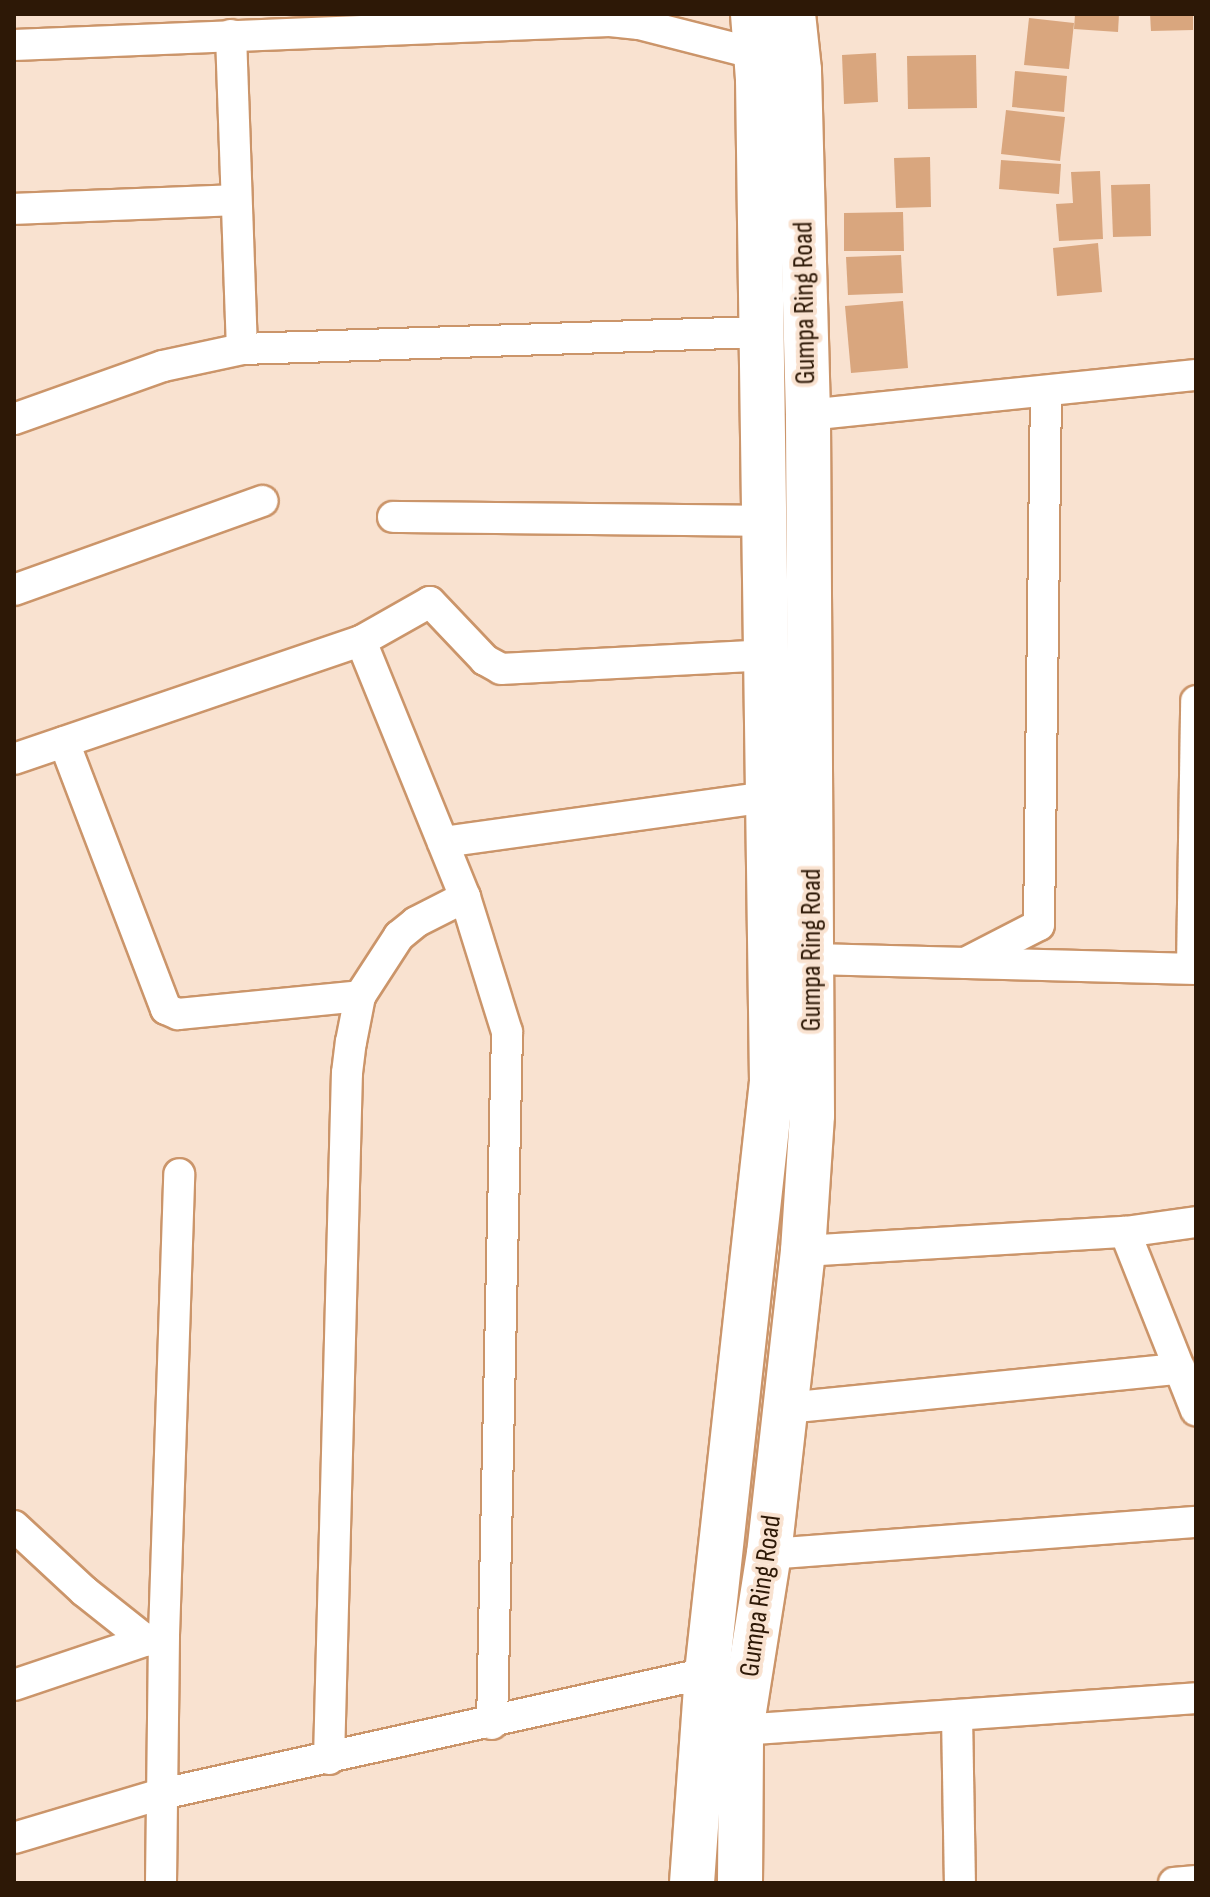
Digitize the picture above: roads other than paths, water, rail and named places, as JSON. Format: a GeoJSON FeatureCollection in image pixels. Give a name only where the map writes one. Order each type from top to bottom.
{"type":"FeatureCollection","features":[{"type":"Feature","properties":{"kind":"street","name":"Gumpa Ring Road"},"geometry":{"type":"LineString","coordinates":[[740,1883],[741,1730],[769,1554],[786,1408],[803,1251],[812,1115],[808,415],[799,70],[793,14]]}},
{"type":"Feature","properties":{"kind":"street"},"geometry":{"type":"LineString","coordinates":[[14,45],[610,21],[755,34]]}},
{"type":"Feature","properties":{"kind":"street","name":"Gumpa Ring Road"},"geometry":{"type":"LineString","coordinates":[[692,1883],[707,1673],[772,1081],[755,34]]}},
{"type":"Feature","properties":{"kind":"street"},"geometry":{"type":"LineString","coordinates":[[231,35],[242,349]]}},
{"type":"Feature","properties":{"kind":"street"},"geometry":{"type":"LineString","coordinates":[[14,209],[236,200]]}},
{"type":"Feature","properties":{"kind":"street"},"geometry":{"type":"LineString","coordinates":[[14,419],[163,366],[242,349],[760,332]]}},
{"type":"Feature","properties":{"kind":"street"},"geometry":{"type":"LineString","coordinates":[[808,415],[1196,375]]}},
{"type":"Feature","properties":{"kind":"street"},"geometry":{"type":"LineString","coordinates":[[965,963],[1039,925],[1046,391]]}},
{"type":"Feature","properties":{"kind":"street"},"geometry":{"type":"LineString","coordinates":[[14,590],[263,501]]}},
{"type":"Feature","properties":{"kind":"street"},"geometry":{"type":"LineString","coordinates":[[393,517],[763,521]]}},
{"type":"Feature","properties":{"kind":"street"},"geometry":{"type":"LineString","coordinates":[[14,759],[361,641],[430,602],[485,660],[501,669],[765,655]]}},
{"type":"Feature","properties":{"kind":"street"},"geometry":{"type":"LineString","coordinates":[[361,641],[465,897],[504,1014],[508,1053],[492,1724]]}},
{"type":"Feature","properties":{"kind":"street"},"geometry":{"type":"LineString","coordinates":[[813,959],[1194,968],[1196,701]]}},
{"type":"Feature","properties":{"kind":"street"},"geometry":{"type":"LineString","coordinates":[[64,742],[166,1009],[178,1014],[360,996]]}},
{"type":"Feature","properties":{"kind":"street"},"geometry":{"type":"LineString","coordinates":[[443,842],[768,797]]}},
{"type":"Feature","properties":{"kind":"street"},"geometry":{"type":"LineString","coordinates":[[329,1759],[347,1073],[360,996],[399,936],[416,922],[465,897]]}},
{"type":"Feature","properties":{"kind":"street"},"geometry":{"type":"LineString","coordinates":[[161,1883],[162,1794],[155,1638],[179,1174]]}},
{"type":"Feature","properties":{"kind":"street"},"geometry":{"type":"LineString","coordinates":[[803,1251],[1125,1232],[1196,1222]]}},
{"type":"Feature","properties":{"kind":"street"},"geometry":{"type":"LineString","coordinates":[[1125,1232],[1196,1410]]}},
{"type":"Feature","properties":{"kind":"street"},"geometry":{"type":"LineString","coordinates":[[786,1408],[1180,1369]]}},
{"type":"Feature","properties":{"kind":"street"},"geometry":{"type":"LineString","coordinates":[[769,1554],[1196,1522]]}},
{"type":"Feature","properties":{"kind":"street"},"geometry":{"type":"LineString","coordinates":[[14,1526],[84,1591],[155,1638]]}},
{"type":"Feature","properties":{"kind":"street"},"geometry":{"type":"LineString","coordinates":[[14,1685],[155,1638]]}},
{"type":"Feature","properties":{"kind":"street"},"geometry":{"type":"LineString","coordinates":[[14,1837],[162,1794],[492,1724],[707,1673]]}},
{"type":"Feature","properties":{"kind":"street"},"geometry":{"type":"LineString","coordinates":[[741,1730],[1196,1698]]}},
{"type":"Feature","properties":{"kind":"street"},"geometry":{"type":"LineString","coordinates":[[957,1715],[960,1883]]}},
{"type":"Feature","properties":{"kind":"street"},"geometry":{"type":"LineString","coordinates":[[1174,1883],[1196,1881]]}}]}
